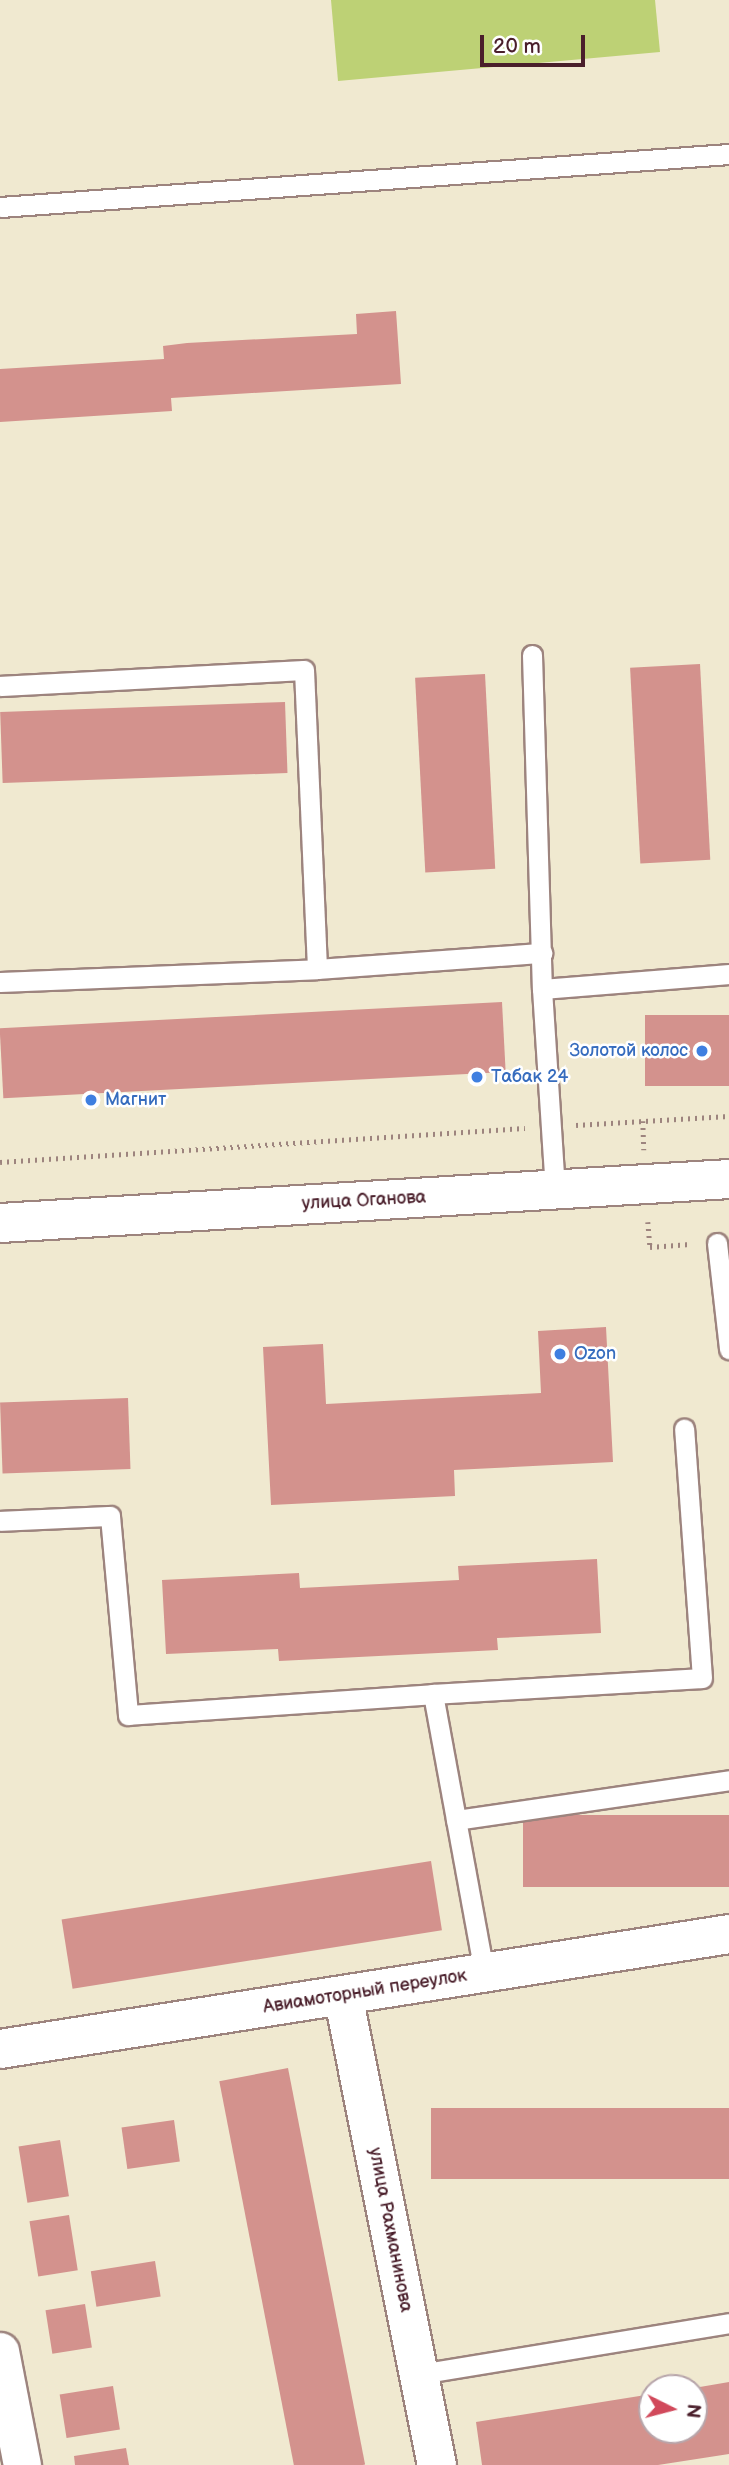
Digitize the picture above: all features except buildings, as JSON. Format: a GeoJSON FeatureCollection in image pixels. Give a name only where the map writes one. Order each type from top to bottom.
{"type":"FeatureCollection","features":[{"type":"Feature","properties":{"kind":"street","name":"улица Оганова"},"geometry":{"type":"LineString","coordinates":[[0,1223],[729,1179]]}},
{"type":"Feature","properties":{"kind":"street","name":"Авиамоторный переулок"},"geometry":{"type":"LineString","coordinates":[[0,2049],[729,1934]]}},
{"type":"Feature","properties":{"kind":"street","name":"улица Рахманинова"},"geometry":{"type":"LineString","coordinates":[[344,1995],[437,2465]]}},
{"type":"Feature","properties":{"kind":"street"},"geometry":{"type":"LineString","coordinates":[[0,2351],[22,2465]]}},
{"type":"Feature","properties":{"kind":"lane"},"geometry":{"type":"LineString","coordinates":[[0,207],[729,155]]}},
{"type":"Feature","properties":{"kind":"lane"},"geometry":{"type":"LineString","coordinates":[[532,655],[542,989],[555,1189]]}},
{"type":"Feature","properties":{"kind":"lane"},"geometry":{"type":"LineString","coordinates":[[0,686],[304,670],[317,969]]}},
{"type":"Feature","properties":{"kind":"lane"},"geometry":{"type":"LineString","coordinates":[[0,982],[317,969],[541,953]]}},
{"type":"Feature","properties":{"kind":"lane"},"geometry":{"type":"LineString","coordinates":[[542,989],[729,974]]}},
{"type":"Feature","properties":{"kind":"lane"},"geometry":{"type":"LineString","coordinates":[[717,1243],[729,1349]]}},
{"type":"Feature","properties":{"kind":"lane"},"geometry":{"type":"LineString","coordinates":[[0,1521],[110,1516],[128,1715],[702,1678],[684,1429]]}},
{"type":"Feature","properties":{"kind":"lane"},"geometry":{"type":"LineString","coordinates":[[433,1694],[484,1973]]}},
{"type":"Feature","properties":{"kind":"lane"},"geometry":{"type":"LineString","coordinates":[[456,1820],[729,1780]]}},
{"type":"Feature","properties":{"kind":"lane"},"geometry":{"type":"LineString","coordinates":[[419,2374],[729,2323]]}},
{"type":"Feature","properties":{"kind":"path"},"geometry":{"type":"LineString","coordinates":[[0,1162],[729,1116]]}},
{"type":"Feature","properties":{"kind":"green space"},"geometry":{"type":"Polygon","coordinates":[[[331,0],[655,0],[660,52],[338,81],[331,0]]]}},
{"type":"Feature","properties":{"kind":"place","name":"Золотой колос"},"geometry":{"type":"Point","coordinates":[702,1051]}},
{"type":"Feature","properties":{"kind":"place","name":"Табак 24"},"geometry":{"type":"Point","coordinates":[477,1077]}},
{"type":"Feature","properties":{"kind":"place","name":"Магнит"},"geometry":{"type":"Point","coordinates":[91,1100]}},
{"type":"Feature","properties":{"kind":"place","name":"Ozon"},"geometry":{"type":"Point","coordinates":[560,1354]}}]}
